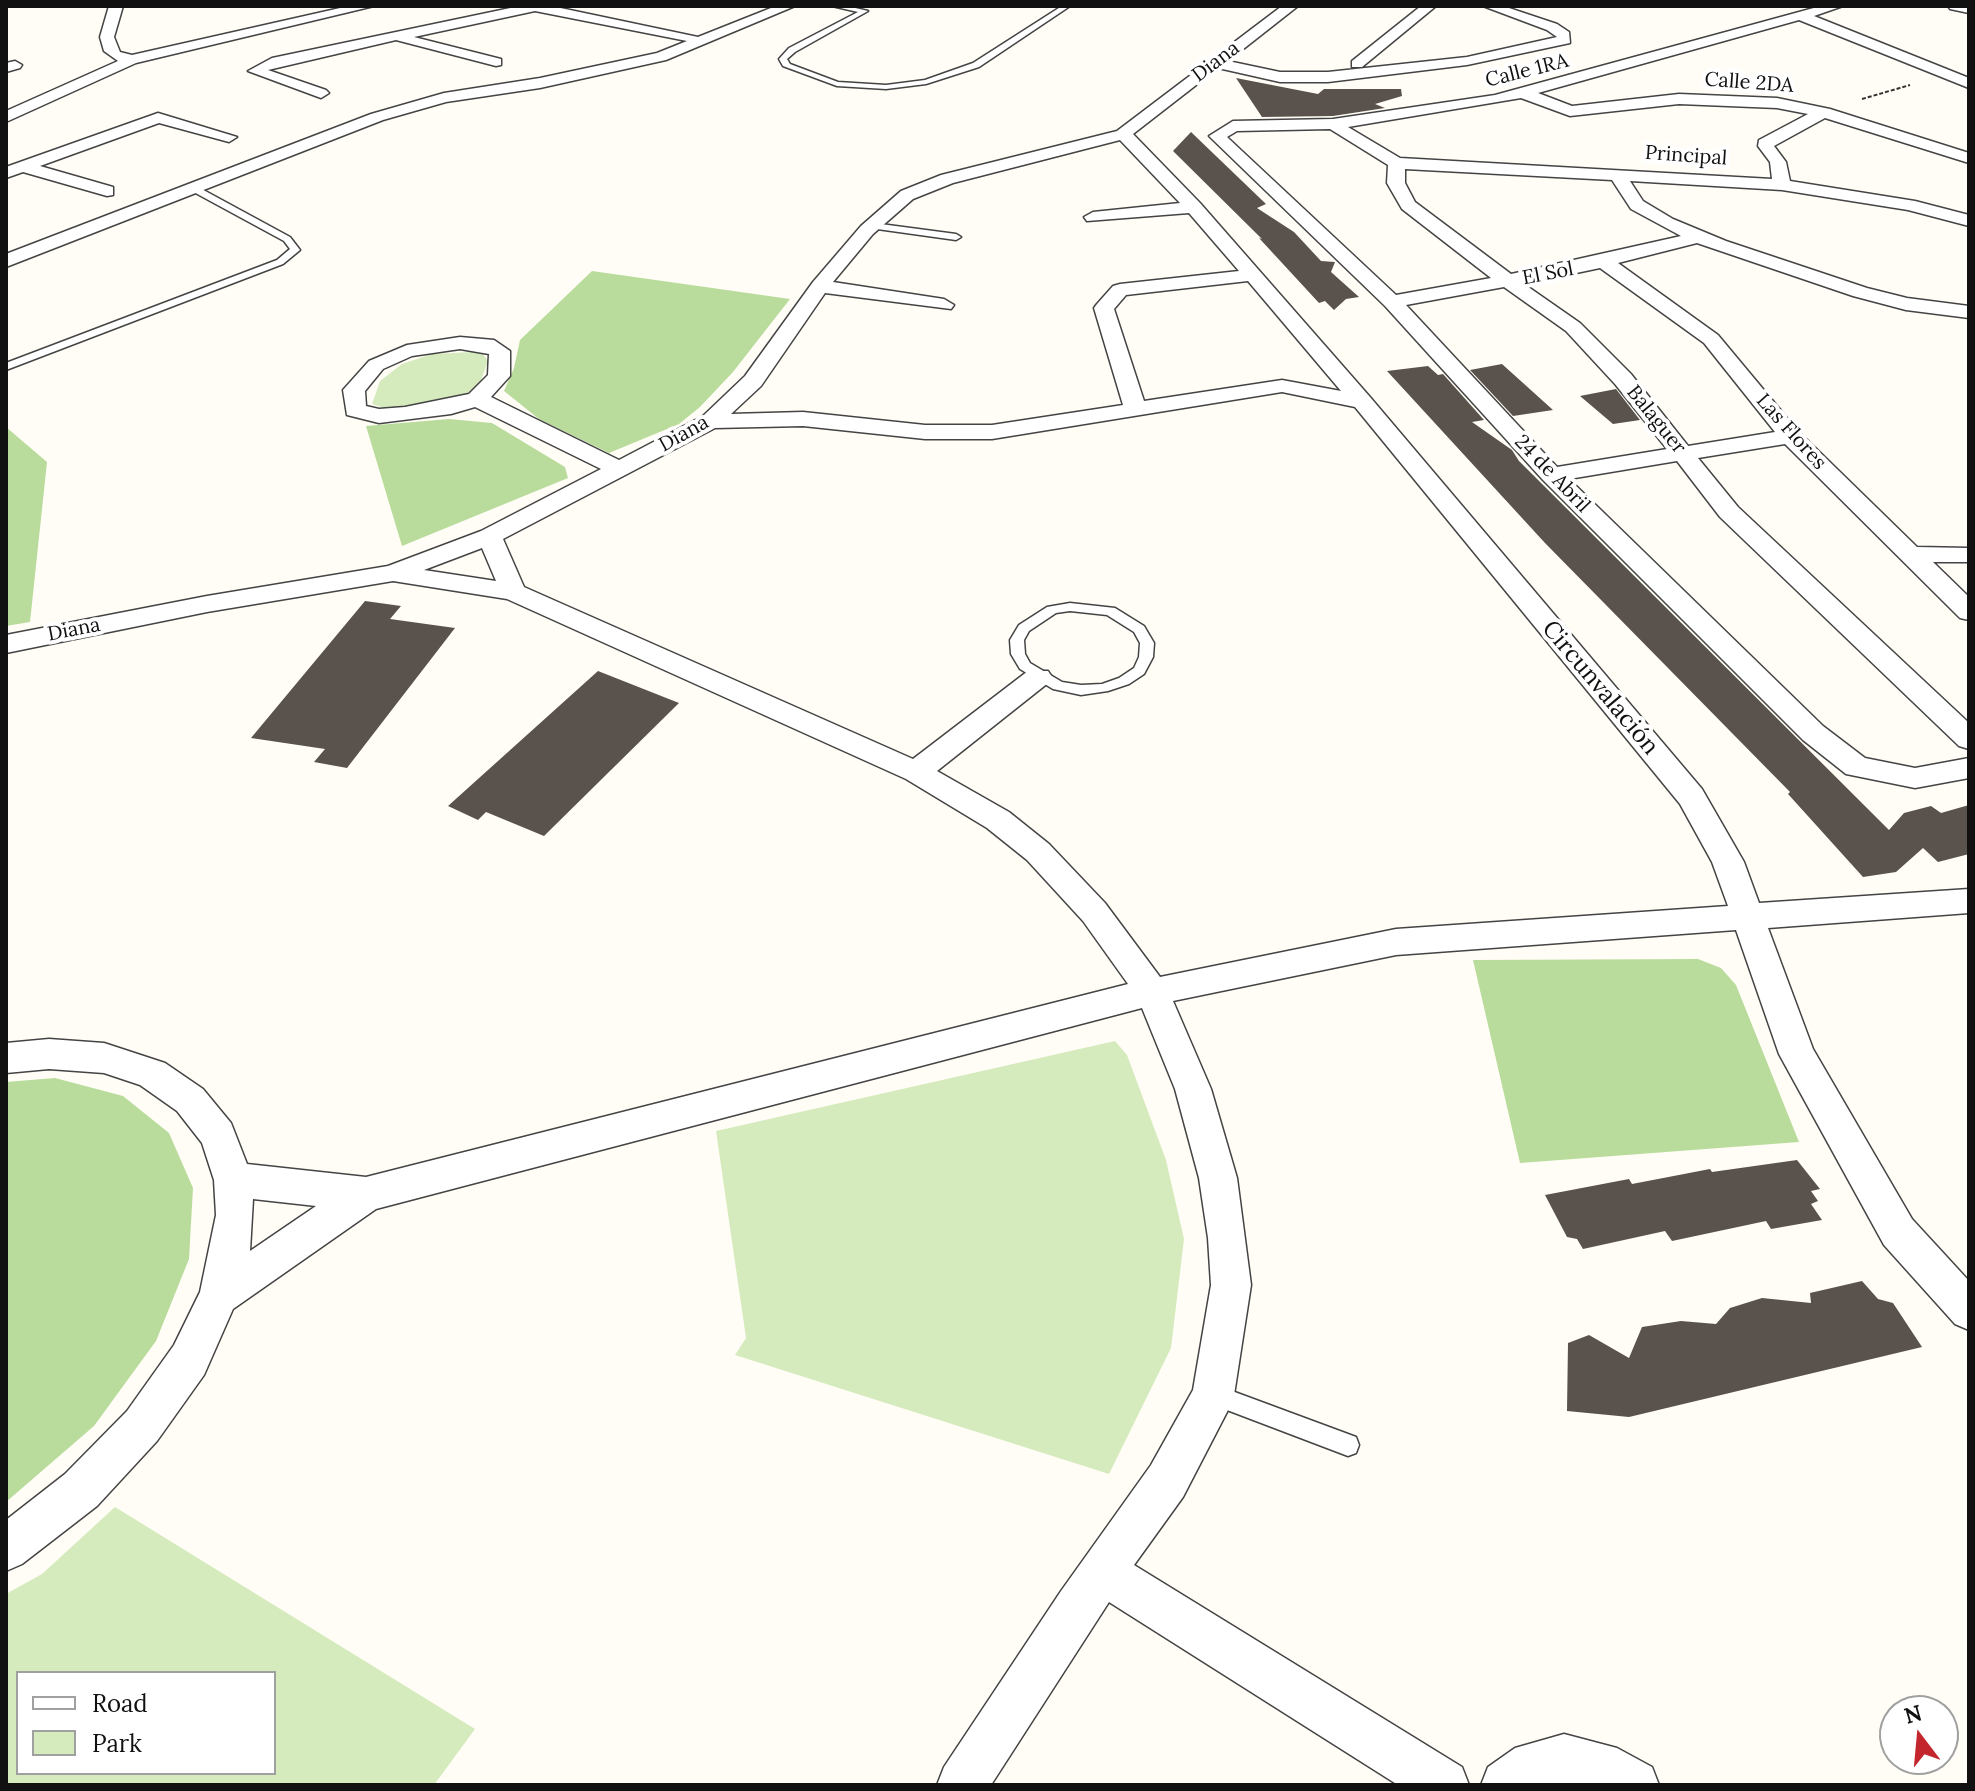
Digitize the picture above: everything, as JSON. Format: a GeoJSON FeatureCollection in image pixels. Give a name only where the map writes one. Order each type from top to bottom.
{"type":"FeatureCollection","features":[{"type":"Feature","properties":{"kind":"street"},"geometry":{"type":"LineString","coordinates":[[116,6],[107,37],[109,48],[115,55],[131,60]]}},
{"type":"Feature","properties":{"kind":"street"},"geometry":{"type":"LineString","coordinates":[[6,117],[131,60],[367,6]]}},
{"type":"Feature","properties":{"kind":"street"},"geometry":{"type":"LineString","coordinates":[[6,248],[342,118],[422,95],[555,73],[672,44],[765,6]]}},
{"type":"Feature","properties":{"kind":"street"},"geometry":{"type":"LineString","coordinates":[[6,261],[297,146],[414,105],[661,57],[788,6]]}},
{"type":"Feature","properties":{"kind":"street","name":"Diana"},"geometry":{"type":"LineString","coordinates":[[6,644],[293,588],[393,573],[490,536],[765,391],[820,286],[873,226],[907,195],[947,179],[1123,134],[1291,6]]}},
{"type":"Feature","properties":{"kind":"street"},"geometry":{"type":"LineString","coordinates":[[1357,64],[1429,6]]}},
{"type":"Feature","properties":{"kind":"street"},"geometry":{"type":"LineString","coordinates":[[1214,63],[1280,77],[1328,77],[1467,61],[1565,40],[1562,32],[1552,27],[1490,6]]}},
{"type":"Feature","properties":{"kind":"street","name":"Calle 1RA"},"geometry":{"type":"LineString","coordinates":[[1221,131],[1233,126],[1333,124],[1426,113],[1523,93],[1836,6]]}},
{"type":"Feature","properties":{"kind":"street"},"geometry":{"type":"LineString","coordinates":[[1955,6],[1969,9]]}},
{"type":"Feature","properties":{"kind":"street"},"geometry":{"type":"LineString","coordinates":[[321,93],[256,71],[272,62],[535,7],[691,38]]}},
{"type":"Feature","properties":{"kind":"street"},"geometry":{"type":"LineString","coordinates":[[516,11],[672,44]]}},
{"type":"Feature","properties":{"kind":"street"},"geometry":{"type":"LineString","coordinates":[[1803,17],[1962,80]]}},
{"type":"Feature","properties":{"kind":"street"},"geometry":{"type":"LineString","coordinates":[[395,36],[496,62]]}},
{"type":"Feature","properties":{"kind":"street","name":"Calle 2DA"},"geometry":{"type":"LineString","coordinates":[[1523,93],[1570,111],[1657,100],[1777,103],[1824,112],[1969,158]]}},
{"type":"Feature","properties":{"kind":"street"},"geometry":{"type":"LineString","coordinates":[[1782,185],[1778,162],[1766,146],[1767,140],[1824,112]]}},
{"type":"Feature","properties":{"kind":"street"},"geometry":{"type":"LineString","coordinates":[[14,170],[158,118],[229,137]]}},
{"type":"Feature","properties":{"kind":"street"},"geometry":{"type":"LineString","coordinates":[[1333,124],[1396,163]]}},
{"type":"Feature","properties":{"kind":"street","name":"24 de Abril"},"geometry":{"type":"LineString","coordinates":[[1221,131],[1217,136],[1392,302],[1551,475],[1813,733],[1856,767],[1915,778],[1969,768]]}},
{"type":"Feature","properties":{"kind":"street","name":"Circunvalación"},"geometry":{"type":"LineString","coordinates":[[1123,134],[1194,207],[1362,402],[1691,797],[1728,862],[1797,1054],[1898,1232],[1969,1310]]}},
{"type":"Feature","properties":{"kind":"street","name":"Principal"},"geometry":{"type":"LineString","coordinates":[[1396,163],[1782,185],[1909,205],[1969,221]]}},
{"type":"Feature","properties":{"kind":"street","name":"Balaguer"},"geometry":{"type":"LineString","coordinates":[[1396,163],[1396,183],[1408,205],[1506,282],[1573,327],[1623,379],[1729,512],[1969,739]]}},
{"type":"Feature","properties":{"kind":"street"},"geometry":{"type":"LineString","coordinates":[[14,170],[107,191]]}},
{"type":"Feature","properties":{"kind":"street"},"geometry":{"type":"LineString","coordinates":[[1616,174],[1637,205],[1667,223],[1860,292],[1906,304],[1969,312]]}},
{"type":"Feature","properties":{"kind":"street"},"geometry":{"type":"LineString","coordinates":[[1093,217],[1194,207]]}},
{"type":"Feature","properties":{"kind":"street","name":"El Sol"},"geometry":{"type":"LineString","coordinates":[[1392,302],[1604,262],[1701,236]]}},
{"type":"Feature","properties":{"kind":"street","name":"Las Flores"},"geometry":{"type":"LineString","coordinates":[[1604,262],[1711,339],[1790,436],[1969,612]]}},
{"type":"Feature","properties":{"kind":"street"},"geometry":{"type":"LineString","coordinates":[[1135,409],[1104,308],[1120,290],[1252,275]]}},
{"type":"Feature","properties":{"kind":"street"},"geometry":{"type":"LineString","coordinates":[[820,286],[944,305]]}},
{"type":"Feature","properties":{"kind":"street"},"geometry":{"type":"LineString","coordinates":[[477,399],[499,376],[502,359],[496,347],[474,343],[420,348],[395,355],[369,371],[358,382],[353,397],[355,410],[379,416],[451,407],[477,399],[618,468]]}},
{"type":"Feature","properties":{"kind":"street"},"geometry":{"type":"LineString","coordinates":[[1282,386],[1314,348]]}},
{"type":"Feature","properties":{"kind":"street"},"geometry":{"type":"LineString","coordinates":[[711,421],[803,419],[925,432],[992,432],[1282,386],[1362,402]]}},
{"type":"Feature","properties":{"kind":"street"},"geometry":{"type":"LineString","coordinates":[[765,391],[803,419]]}},
{"type":"Feature","properties":{"kind":"street"},"geometry":{"type":"LineString","coordinates":[[1551,475],[1790,436]]}},
{"type":"Feature","properties":{"kind":"street"},"geometry":{"type":"LineString","coordinates":[[490,536],[513,592]]}},
{"type":"Feature","properties":{"kind":"street"},"geometry":{"type":"LineString","coordinates":[[1912,554],[1969,555]]}},
{"type":"Feature","properties":{"kind":"street"},"geometry":{"type":"LineString","coordinates":[[393,573],[513,592],[916,772],[998,820],[1038,852],[1094,912],[1152,992],[1193,1089],[1218,1178],[1228,1238],[1231,1285],[1213,1395],[1167,1481],[962,1785]]}},
{"type":"Feature","properties":{"kind":"street"},"geometry":{"type":"LineString","coordinates":[[916,772],[1038,677]]}},
{"type":"Feature","properties":{"kind":"street"},"geometry":{"type":"LineString","coordinates":[[219,1295],[366,1194],[1152,992],[1396,942],[1969,901]]}},
{"type":"Feature","properties":{"kind":"street"},"geometry":{"type":"LineString","coordinates":[[6,1058],[49,1054],[104,1058],[152,1074],[190,1100],[218,1135],[233,1180],[235,1215],[230,1254],[219,1295],[189,1360],[142,1426],[81,1490],[6,1548]]}},
{"type":"Feature","properties":{"kind":"street"},"geometry":{"type":"LineString","coordinates":[[233,1180],[366,1194]]}},
{"type":"Feature","properties":{"kind":"street"},"geometry":{"type":"LineString","coordinates":[[1103,1572],[1444,1785]]}},
{"type":"Feature","properties":{"kind":"street"},"geometry":{"type":"LineString","coordinates":[[1506,1785],[1533,1766],[1564,1759],[1599,1766],[1634,1785]]}},
{"type":"Feature","properties":{"kind":"lane"},"geometry":{"type":"LineString","coordinates":[[835,6],[865,11]]}},
{"type":"Feature","properties":{"kind":"lane"},"geometry":{"type":"LineString","coordinates":[[877,6],[792,50],[783,59],[787,66],[837,84],[886,87],[926,82],[976,65],[1067,6]]}},
{"type":"Feature","properties":{"kind":"lane"},"geometry":{"type":"LineString","coordinates":[[6,367],[280,262],[295,250],[287,239],[193,188]]}},
{"type":"Feature","properties":{"kind":"lane"},"geometry":{"type":"LineString","coordinates":[[873,226],[956,237]]}},
{"type":"Feature","properties":{"kind":"lane"},"geometry":{"type":"LineString","coordinates":[[1081,607],[1110,611],[1139,629],[1147,643],[1146,657],[1139,671],[1124,681],[1103,688],[1058,686],[1038,677],[1025,666],[1018,654],[1017,640],[1035,618],[1052,610],[1081,607]]}},
{"type":"Feature","properties":{"kind":"lane"},"geometry":{"type":"LineString","coordinates":[[1213,1395],[1348,1445]]}},
{"type":"Feature","properties":{"kind":"path"},"geometry":{"type":"LineString","coordinates":[[1824,112],[1875,93],[1962,80]]}},
{"type":"Feature","properties":{"kind":"green space"},"geometry":{"type":"Polygon","coordinates":[[[592,271],[790,299],[733,372],[700,407],[679,424],[609,453],[539,419],[504,391],[514,368],[520,340],[592,271]]]}},
{"type":"Feature","properties":{"kind":"green space"},"geometry":{"type":"Polygon","coordinates":[[[482,353],[488,361],[480,383],[472,391],[446,402],[387,409],[372,404],[380,381],[402,364],[432,354],[482,353]]]}},
{"type":"Feature","properties":{"kind":"green space"},"geometry":{"type":"Polygon","coordinates":[[[449,419],[492,423],[565,467],[568,478],[402,546],[366,426],[449,419]]]}},
{"type":"Feature","properties":{"kind":"green space"},"geometry":{"type":"Polygon","coordinates":[[[6,427],[47,462],[30,622],[6,626],[6,427]]]}},
{"type":"Feature","properties":{"kind":"green space"},"geometry":{"type":"Polygon","coordinates":[[[1698,959],[1721,968],[1736,985],[1799,1142],[1520,1163],[1473,960],[1698,959]]]}},
{"type":"Feature","properties":{"kind":"green space"},"geometry":{"type":"Polygon","coordinates":[[[1115,1041],[1127,1055],[1166,1160],[1184,1239],[1171,1348],[1109,1474],[735,1355],[746,1338],[716,1131],[1115,1041]]]}},
{"type":"Feature","properties":{"kind":"green space"},"geometry":{"type":"Polygon","coordinates":[[[55,1078],[123,1096],[169,1133],[193,1188],[189,1259],[156,1341],[94,1426],[6,1502],[6,1082],[55,1078]]]}},
{"type":"Feature","properties":{"kind":"green space"},"geometry":{"type":"Polygon","coordinates":[[[115,1507],[475,1729],[434,1785],[6,1785],[6,1594],[42,1574],[115,1507]]]}},
{"type":"Feature","properties":{"kind":"building"},"geometry":{"type":"Polygon","coordinates":[[[1236,78],[1318,94],[1324,89],[1401,89],[1402,96],[1375,104],[1385,108],[1333,116],[1262,117],[1236,78]]]}},
{"type":"Feature","properties":{"kind":"building"},"geometry":{"type":"Polygon","coordinates":[[[1191,132],[1266,204],[1257,208],[1294,232],[1321,261],[1335,262],[1331,272],[1359,297],[1346,299],[1334,310],[1325,301],[1319,303],[1259,238],[1262,239],[1173,151],[1191,132]]]}},
{"type":"Feature","properties":{"kind":"building"},"geometry":{"type":"Polygon","coordinates":[[[1502,364],[1553,410],[1513,416],[1470,370],[1502,364]]]}},
{"type":"Feature","properties":{"kind":"building"},"geometry":{"type":"Polygon","coordinates":[[[1428,366],[1438,375],[1443,374],[1484,420],[1472,422],[1512,450],[1519,461],[1889,830],[1904,813],[1931,806],[1941,813],[1969,805],[1969,854],[1938,862],[1923,848],[1896,872],[1863,877],[1788,794],[1790,792],[1545,543],[1387,371],[1428,366]]]}},
{"type":"Feature","properties":{"kind":"building"},"geometry":{"type":"Polygon","coordinates":[[[1616,389],[1640,420],[1613,424],[1580,396],[1616,389]]]}},
{"type":"Feature","properties":{"kind":"building"},"geometry":{"type":"Polygon","coordinates":[[[365,601],[401,606],[390,619],[455,628],[347,768],[314,762],[325,749],[251,738],[365,601]]]}},
{"type":"Feature","properties":{"kind":"building"},"geometry":{"type":"Polygon","coordinates":[[[598,671],[679,703],[544,836],[486,812],[478,820],[448,806],[598,671]]]}},
{"type":"Feature","properties":{"kind":"building"},"geometry":{"type":"Polygon","coordinates":[[[1797,1160],[1820,1189],[1811,1191],[1818,1201],[1811,1204],[1822,1220],[1771,1229],[1766,1221],[1672,1241],[1665,1231],[1583,1249],[1577,1239],[1567,1237],[1545,1195],[1629,1179],[1632,1184],[1710,1169],[1712,1172],[1797,1160]]]}},
{"type":"Feature","properties":{"kind":"building"},"geometry":{"type":"Polygon","coordinates":[[[1862,1281],[1878,1299],[1893,1303],[1922,1347],[1629,1417],[1567,1411],[1568,1343],[1589,1335],[1629,1358],[1642,1327],[1681,1321],[1716,1324],[1730,1308],[1762,1298],[1811,1303],[1810,1293],[1862,1281]]]}}]}
